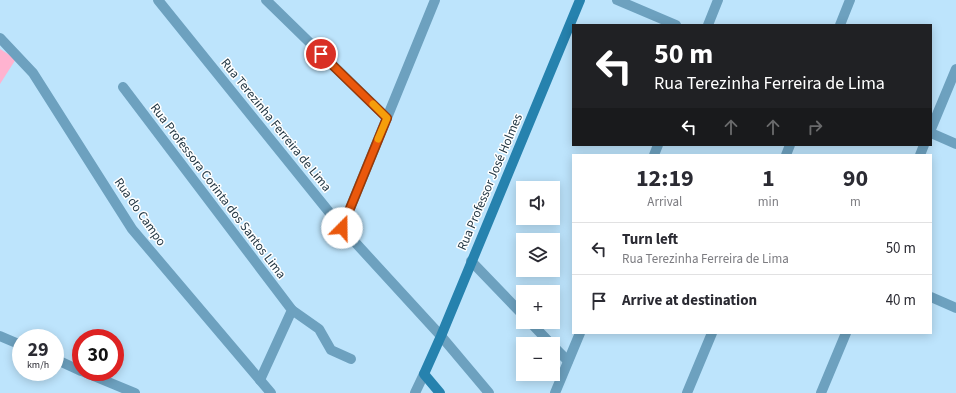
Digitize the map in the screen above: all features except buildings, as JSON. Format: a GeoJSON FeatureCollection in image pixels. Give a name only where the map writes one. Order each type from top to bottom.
{"type":"FeatureCollection","features":[{"type":"Feature","properties":{"kind":"main road","name":"Rua Professor José Holmes"},"geometry":{"type":"LineString","coordinates":[[424,374],[580,0]]}},
{"type":"Feature","properties":{"kind":"main road"},"geometry":{"type":"LineString","coordinates":[[424,374],[440,393]]}},
{"type":"Feature","properties":{"kind":"street","name":"Rua Terezinha Ferreira de Lima"},"geometry":{"type":"LineString","coordinates":[[158,0],[342,228],[441,336],[489,393]]}},
{"type":"Feature","properties":{"kind":"street"},"geometry":{"type":"LineString","coordinates":[[266,0],[387,118]]}},
{"type":"Feature","properties":{"kind":"street"},"geometry":{"type":"LineString","coordinates":[[342,228],[436,0]]}},
{"type":"Feature","properties":{"kind":"street"},"geometry":{"type":"LineString","coordinates":[[617,0],[674,24]]}},
{"type":"Feature","properties":{"kind":"street"},"geometry":{"type":"LineString","coordinates":[[708,24],[718,0]]}},
{"type":"Feature","properties":{"kind":"street"},"geometry":{"type":"LineString","coordinates":[[840,24],[850,0]]}},
{"type":"Feature","properties":{"kind":"street","name":"Rua do Campo"},"geometry":{"type":"LineString","coordinates":[[0,38],[33,73],[132,229],[271,393]]}},
{"type":"Feature","properties":{"kind":"street"},"geometry":{"type":"LineString","coordinates":[[932,127],[956,69]]}},
{"type":"Feature","properties":{"kind":"street","name":"Rua Professora Corinta dos Santos Lima"},"geometry":{"type":"LineString","coordinates":[[123,87],[292,310],[319,328],[331,350],[351,359]]}},
{"type":"Feature","properties":{"kind":"street"},"geometry":{"type":"LineString","coordinates":[[932,133],[956,144]]}},
{"type":"Feature","properties":{"kind":"street"},"geometry":{"type":"LineString","coordinates":[[472,261],[516,308]]}},
{"type":"Feature","properties":{"kind":"street"},"geometry":{"type":"LineString","coordinates":[[932,297],[956,308]]}},
{"type":"Feature","properties":{"kind":"street"},"geometry":{"type":"LineString","coordinates":[[260,380],[292,310]]}},
{"type":"Feature","properties":{"kind":"street"},"geometry":{"type":"LineString","coordinates":[[537,329],[544,337]]}},
{"type":"Feature","properties":{"kind":"street"},"geometry":{"type":"LineString","coordinates":[[555,393],[580,334]]}},
{"type":"Feature","properties":{"kind":"street"},"geometry":{"type":"LineString","coordinates":[[687,393],[712,334]]}},
{"type":"Feature","properties":{"kind":"street"},"geometry":{"type":"LineString","coordinates":[[821,393],[846,334]]}},
{"type":"Feature","properties":{"kind":"street"},"geometry":{"type":"LineString","coordinates":[[0,336],[12,341]]}},
{"type":"Feature","properties":{"kind":"street"},"geometry":{"type":"LineString","coordinates":[[560,353],[568,361]]}},
{"type":"Feature","properties":{"kind":"street"},"geometry":{"type":"LineString","coordinates":[[415,393],[424,374]]}},
{"type":"Feature","properties":{"kind":"street"},"geometry":{"type":"LineString","coordinates":[[106,381],[135,393]]}},
{"type":"Feature","properties":{"kind":"shaded area"},"geometry":{"type":"Polygon","coordinates":[[[0,49],[16,59],[0,84],[0,49]]]}},
{"type":"Feature","properties":{"kind":"slow traffic"},"geometry":{"type":"LineString","coordinates":[[373,104],[387,118],[378,139]]}},
{"type":"Feature","properties":{"kind":"route"},"geometry":{"type":"LineString","coordinates":[[321,54],[387,118],[342,228]]}}]}
